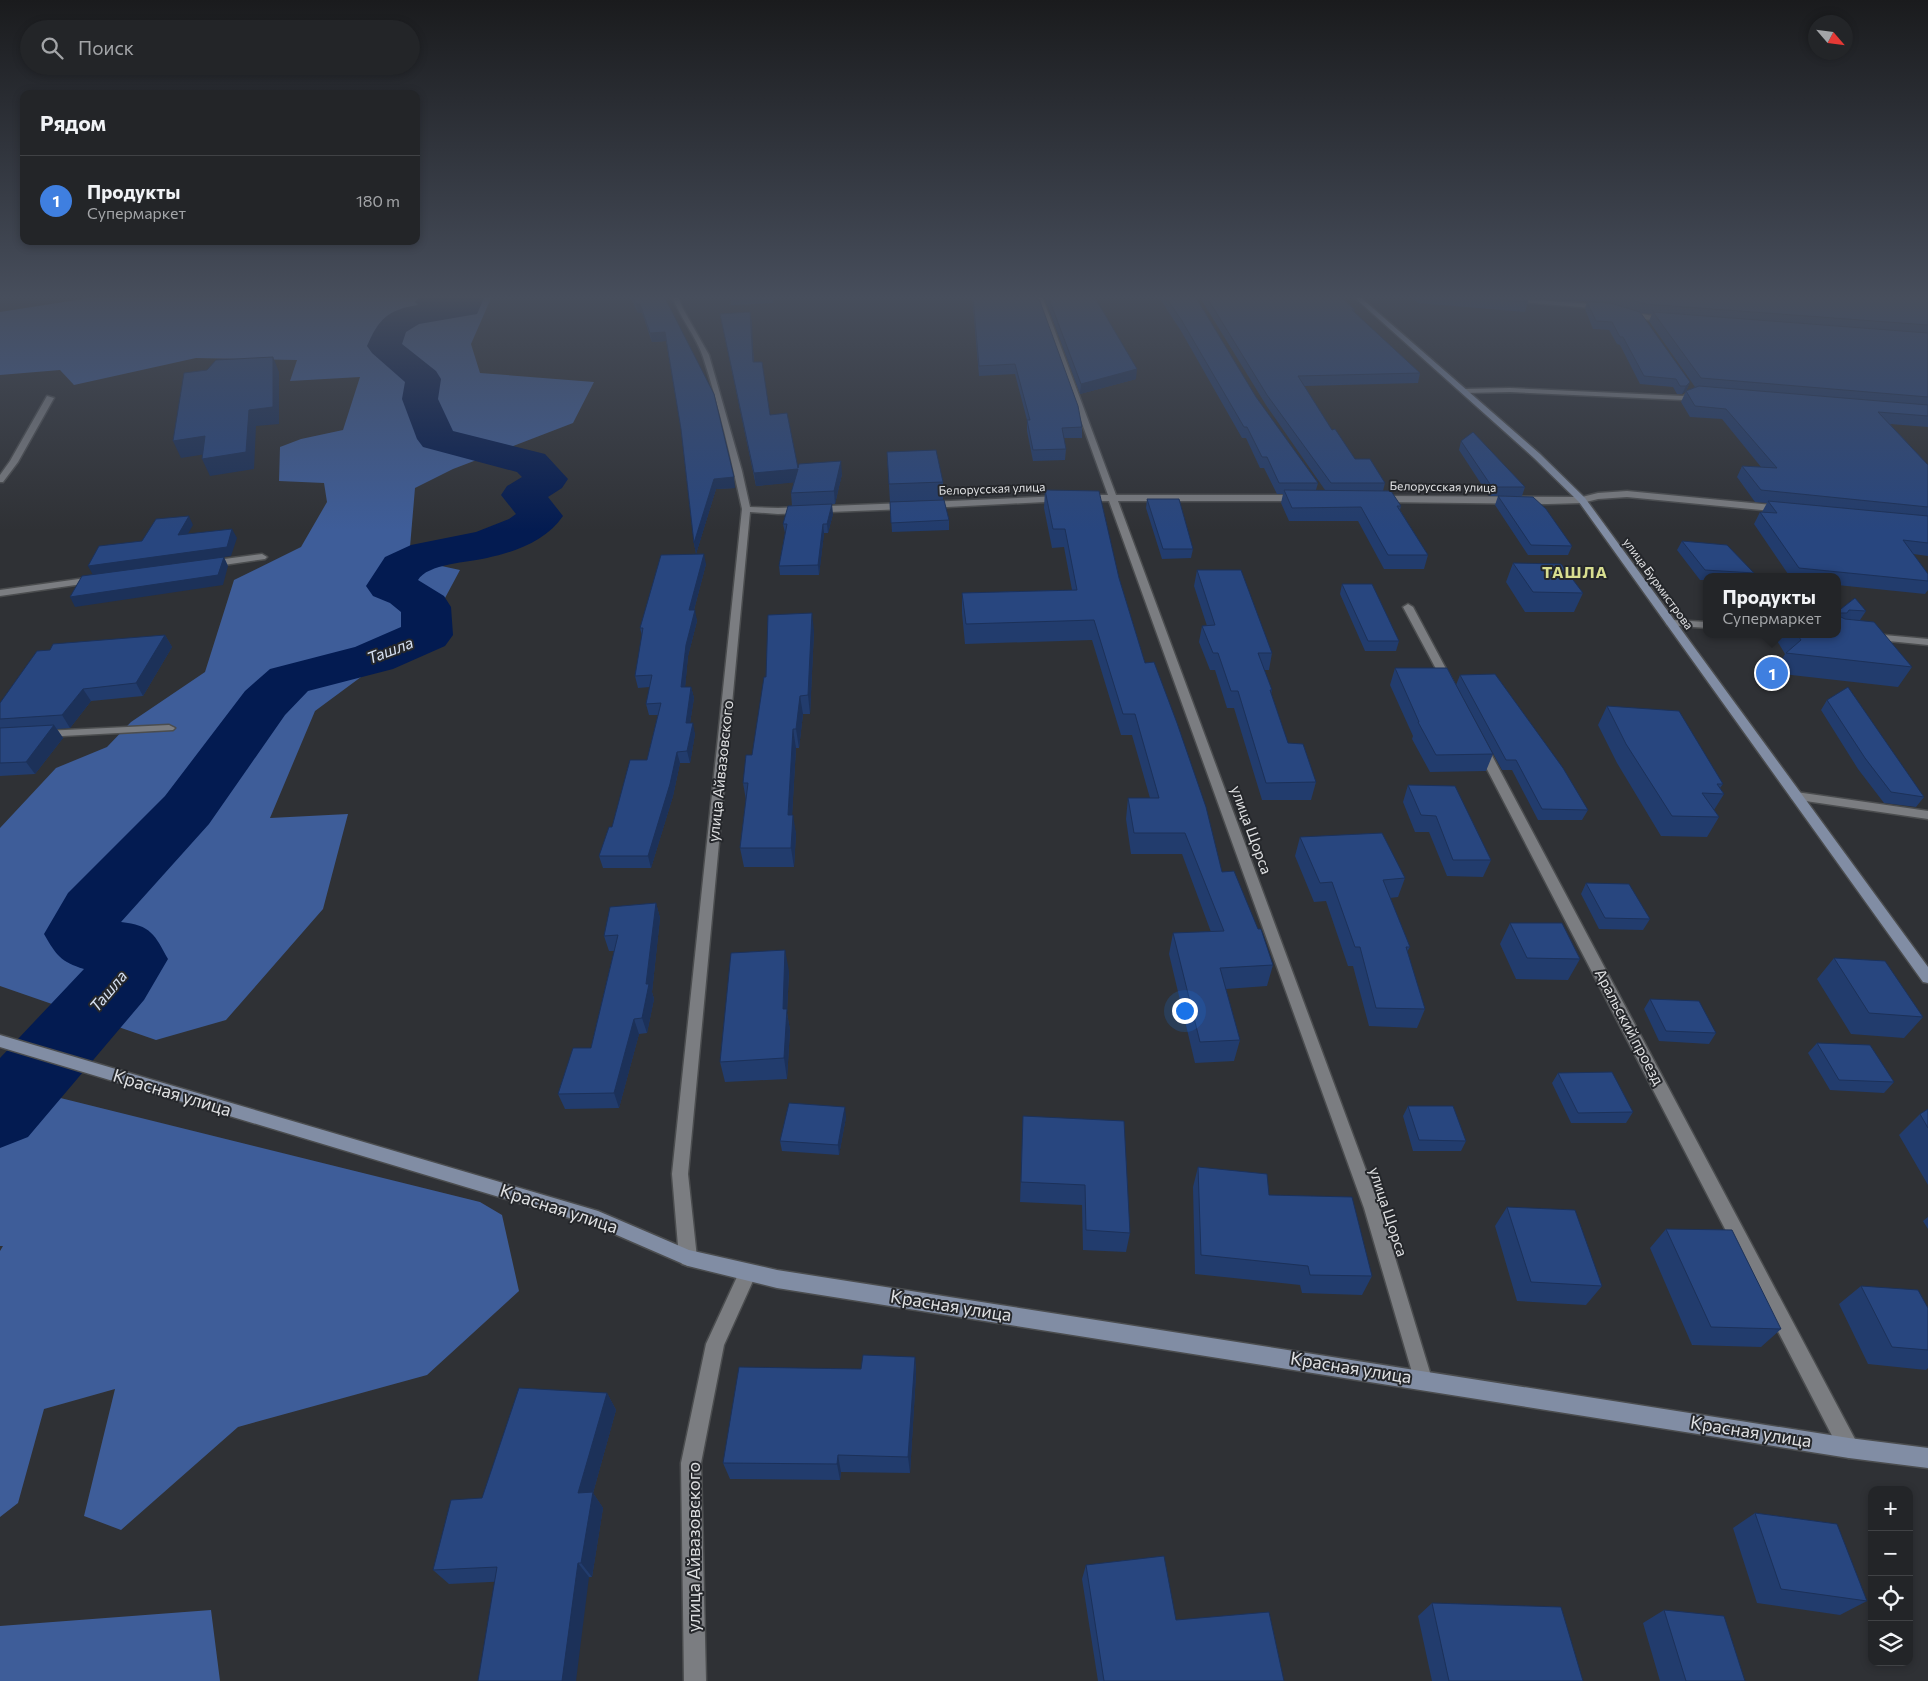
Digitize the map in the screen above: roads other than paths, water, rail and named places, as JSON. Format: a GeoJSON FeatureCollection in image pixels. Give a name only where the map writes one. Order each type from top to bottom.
{"type":"FeatureCollection","features":[{"type":"Feature","properties":{"kind":"street","name":"улица Айвазовского"},"geometry":{"type":"LineString","coordinates":[[688,1258],[680,1174],[746,509],[738,471],[711,374]]}},
{"type":"Feature","properties":{"kind":"street","name":"улица Щорса"},"geometry":{"type":"LineString","coordinates":[[1067,374],[1372,1208],[1423,1379]]}},
{"type":"Feature","properties":{"kind":"street","name":"улица Бурмистрова"},"geometry":{"type":"LineString","coordinates":[[1446,374],[1537,456],[1582,500],[1928,978]]}},
{"type":"Feature","properties":{"kind":"street"},"geometry":{"type":"LineString","coordinates":[[1688,385],[1693,392]]}},
{"type":"Feature","properties":{"kind":"street"},"geometry":{"type":"LineString","coordinates":[[1465,391],[1510,390],[1684,398],[1693,392],[1703,393]]}},
{"type":"Feature","properties":{"kind":"street"},"geometry":{"type":"LineString","coordinates":[[0,480],[14,462],[50,398]]}},
{"type":"Feature","properties":{"kind":"street","name":"Белорусская улица"},"geometry":{"type":"LineString","coordinates":[[1372,499],[1582,500],[1598,496],[1627,494],[1793,511]]}},
{"type":"Feature","properties":{"kind":"street","name":"Белорусская улица"},"geometry":{"type":"LineString","coordinates":[[746,509],[778,511],[1112,497],[1304,498]]}},
{"type":"Feature","properties":{"kind":"street"},"geometry":{"type":"LineString","coordinates":[[204,565],[262,557]]}},
{"type":"Feature","properties":{"kind":"street"},"geometry":{"type":"LineString","coordinates":[[0,593],[107,578]]}},
{"type":"Feature","properties":{"kind":"street"},"geometry":{"type":"LineString","coordinates":[[1408,607],[1455,695]]}},
{"type":"Feature","properties":{"kind":"street"},"geometry":{"type":"LineString","coordinates":[[1671,623],[1703,625]]}},
{"type":"Feature","properties":{"kind":"street"},"geometry":{"type":"LineString","coordinates":[[1860,636],[1928,642]]}},
{"type":"Feature","properties":{"kind":"street"},"geometry":{"type":"LineString","coordinates":[[30,735],[169,728]]}},
{"type":"Feature","properties":{"kind":"street","name":"Аральский проезд"},"geometry":{"type":"LineString","coordinates":[[1478,739],[1849,1448]]}},
{"type":"Feature","properties":{"kind":"street"},"geometry":{"type":"LineString","coordinates":[[1796,796],[1928,815]]}},
{"type":"Feature","properties":{"kind":"street","name":"Красная улица"},"geometry":{"type":"LineString","coordinates":[[0,1041],[206,1104],[598,1219],[688,1258],[748,1272],[787,1280],[1423,1379],[1849,1448],[1928,1458]]}},
{"type":"Feature","properties":{"kind":"street","name":"улица Айвазовского"},"geometry":{"type":"LineString","coordinates":[[695,1681],[691,1463],[714,1344],[748,1272]]}},
{"type":"Feature","properties":{"kind":"waterway","name":"Ташла"},"geometry":{"type":"LineString","coordinates":[[0,1113],[118,980],[133,959],[126,949],[92,945],[79,934],[92,910],[187,810],[265,703],[289,680],[374,658],[427,635],[426,607],[407,593],[390,586],[402,567],[427,555],[487,544],[525,529],[541,516],[522,495],[547,479],[531,463],[437,439],[420,399],[423,379],[418,374]]}},
{"type":"Feature","properties":{"kind":"place","name":"Продукты"},"geometry":{"type":"Point","coordinates":[1772,673]}},
{"type":"Feature","properties":{"kind":"district","name":"ТАШЛА"},"geometry":{"type":"Point","coordinates":[1575,572]}}]}
